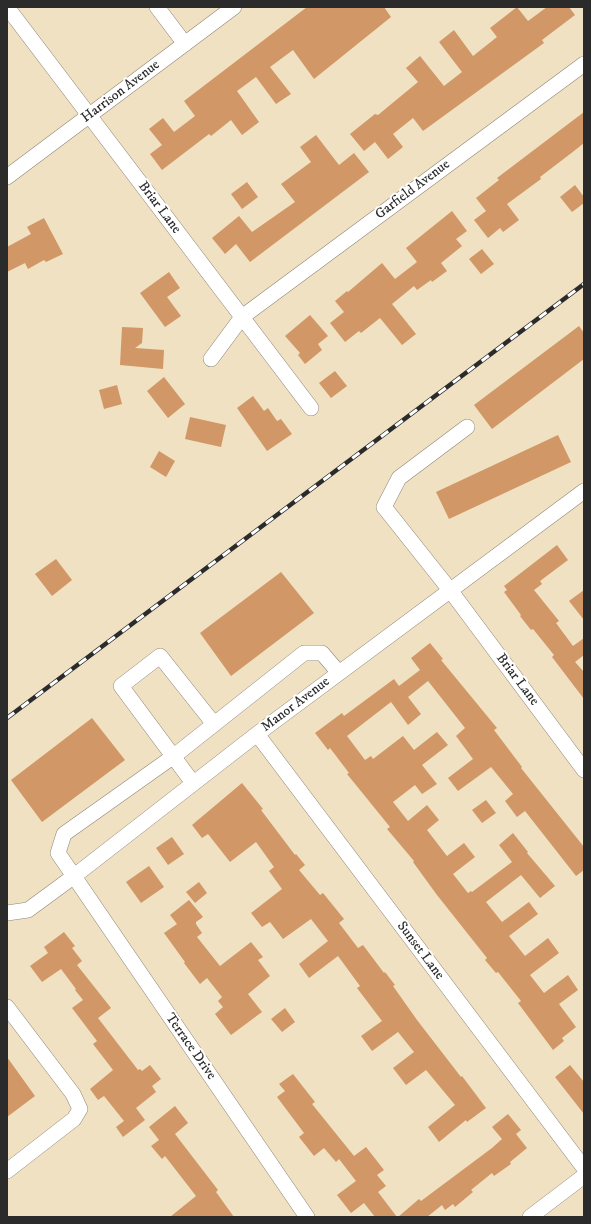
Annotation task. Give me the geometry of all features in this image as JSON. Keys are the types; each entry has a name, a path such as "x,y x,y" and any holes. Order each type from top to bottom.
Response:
{"street":[{"name":"Briar Lane","path":"7,7 311,408"},
{"path":"157,7 185,44"},
{"name":"Harrison Avenue","path":"7,177 234,7"},
{"name":"Garfield Avenue","path":"211,359 242,317 584,64"},
{"name":"Briar Lane","path":"467,427 399,478 384,507 450,590 584,770"},
{"name":"Manor Avenue","path":"7,913 28,910 73,877 257,734 584,491"},
{"name":"Terrace Drive","path":"307,1217 58,853 64,834 174,756 304,653 322,653 339,673"},
{"path":"193,783 121,686 160,656 214,724"},
{"name":"Sunset Lane","path":"257,734 584,1168"},
{"path":"7,1007 73,1094 80,1109 74,1119 7,1171"},
{"path":"530,1217 584,1176"}],"building":[{"path":"307,7 384,7 391,17 314,79 293,50 270,67 291,94 276,104 256,77 237,91 259,122 242,135 231,120 211,136 209,134 162,170 150,154 162,145 149,129 163,118 174,132 195,116 184,101"},
{"path":"517,7 528,21 547,7 569,7 575,15 542,40 544,43 423,131 413,118 393,134 403,147 388,159 375,142 364,151 350,134 375,114 378,115 418,82 406,68 420,56 444,86 462,72 439,42 454,30 473,56 497,37 490,28"},
{"path":"584,112 584,143 540,177 541,179 507,204 519,220 503,232 500,228 488,238 474,220 486,211 476,198 499,180 497,178"},
{"path":"316,135 339,165 354,153 369,172 250,262 236,244 225,254 212,238 239,216 252,232 295,202 281,184 311,162 300,147"},
{"path":"247,182 258,197 242,209 231,194"},
{"path":"575,185 584,197 584,203 572,212 560,197"},
{"path":"452,211 467,231 456,239 462,246 441,263 447,271 432,282 431,280 417,290 414,286 392,304 416,334 402,345 380,318 361,333 359,331 345,342 330,323 344,312 335,301 382,263 395,279 417,262 406,248"},
{"path":"44,218 63,254 46,262 44,260 28,269 25,263 7,272 7,247 31,234 27,227"},
{"path":"482,249 494,264 481,274 469,259"},
{"path":"169,272 180,288 167,297 181,316 165,327 140,293"},
{"path":"310,315 328,336 318,344 322,350 305,364 298,355 300,353 285,336"},
{"path":"579,326 584,333 584,359 492,429 474,405"},
{"path":"122,327 143,328 142,343 135,348 164,350 163,369 120,365"},
{"path":"335,371 347,386 331,398 319,383"},
{"path":"164,377 185,404 168,418 147,391"},
{"path":"117,385 122,404 104,409 99,390"},
{"path":"253,396 264,411 268,408 277,421 281,419 292,434 267,451 237,408"},
{"path":"190,417 226,425 221,447 185,439"},
{"path":"558,435 571,462 449,519 436,492"},
{"path":"159,451 175,461 166,477 150,467"},
{"path":"557,545 568,560 540,581 542,584 534,590 559,621 556,623 573,646 584,638 584,655 575,662 584,672 584,699 552,657 554,655 533,629 531,630 504,592 507,590 504,586"},
{"path":"56,559 72,580 52,596 35,574"},
{"path":"281,572 314,613 231,676 200,633"},
{"path":"584,590 584,620 569,601"},
{"path":"430,643 443,659 441,660 497,728 494,730 522,767 521,768 584,847 584,870 576,876 525,811 517,817 505,801 513,794 491,767 458,791 448,778 473,759 456,736 465,728 428,681 408,697 421,714 408,725 391,702 347,736 365,760 371,756 373,759 403,736 414,750 437,732 448,745 422,765 437,784 422,794 415,785 393,802 408,821 427,805 439,820 427,830 447,856 464,843 475,857 453,874 468,893 471,891 472,892 512,862 499,845 513,833 528,852 527,853 555,886 540,898 521,875 486,902 502,922 529,902 538,914 509,936 525,956 548,938 559,953 530,975 544,993 568,975 578,990 559,1004 576,1027 562,1038 564,1041 553,1050 518,1003 521,1001 498,972 496,973 485,960 487,958 437,895 413,862 414,861 387,829 390,827 347,774 349,773 330,748 328,750 315,733 342,713 344,716 394,679 399,686 420,670 411,658"},
{"path":"92,718 125,760 42,822 11,780"},
{"path":"242,783 263,809 261,810 295,855 296,854 305,865 299,870 320,895 323,893 344,919 339,923 358,948 363,945 384,973 385,972 417,1020 486,1108 467,1122 466,1120 439,1142 428,1127 455,1105 426,1070 406,1085 393,1068 414,1052 398,1032 372,1051 361,1036 382,1021 357,988 360,986 338,956 309,978 299,964 328,941 311,919 283,939 270,922 262,927 251,913 282,889 269,871 274,867 256,842 230,862 208,834 202,838 192,825"},
{"path":"486,800 496,813 482,823 472,810"},
{"path":"172,837 184,854 168,865 156,848"},
{"path":"149,866 164,887 141,903 126,882"},
{"path":"199,882 207,893 195,903 186,892"},
{"path":"189,900 203,917 196,922 202,933 197,937 220,966 251,942 263,957 258,960 270,976 248,994 262,1012 231,1035 215,1014 223,1007 218,1001 222,997 207,978 200,984 164,933 177,924 170,915"},
{"path":"64,932 75,946 72,948 82,961 77,965 111,1008 98,1018 138,1070 140,1069 142,1071 150,1065 161,1079 152,1086 156,1092 136,1108 145,1120 123,1137 116,1127 124,1121 104,1096 98,1100 90,1089 113,1070 93,1044 97,1041 72,1008 83,1000 61,969 42,982 30,966 48,953 44,947"},
{"path":"285,1008 295,1022 282,1032 271,1019"},
{"path":"7,1057 35,1096 7,1117"},
{"path":"570,1065 584,1082 584,1114 555,1077"},
{"path":"293,1074 315,1102 312,1104 354,1156 366,1147 384,1170 377,1175 386,1186 378,1192 397,1217 375,1217 364,1203 351,1213 337,1195 356,1181 339,1159 336,1162 324,1148 314,1156 299,1137 304,1133 277,1097 285,1091 279,1084"},
{"path":"175,1106 188,1123 175,1134 218,1190 216,1192 234,1217 170,1217 196,1196 165,1156 162,1159 151,1146 159,1140 149,1127"},
{"path":"508,1114 521,1130 516,1134 527,1148 510,1162 511,1164 494,1176 492,1173 471,1190 473,1192 455,1207 453,1204 445,1210 442,1205 427,1217 398,1217 419,1199 421,1201 502,1139 492,1127"}],"railway":[{"path":"7,718 584,284"}]}
